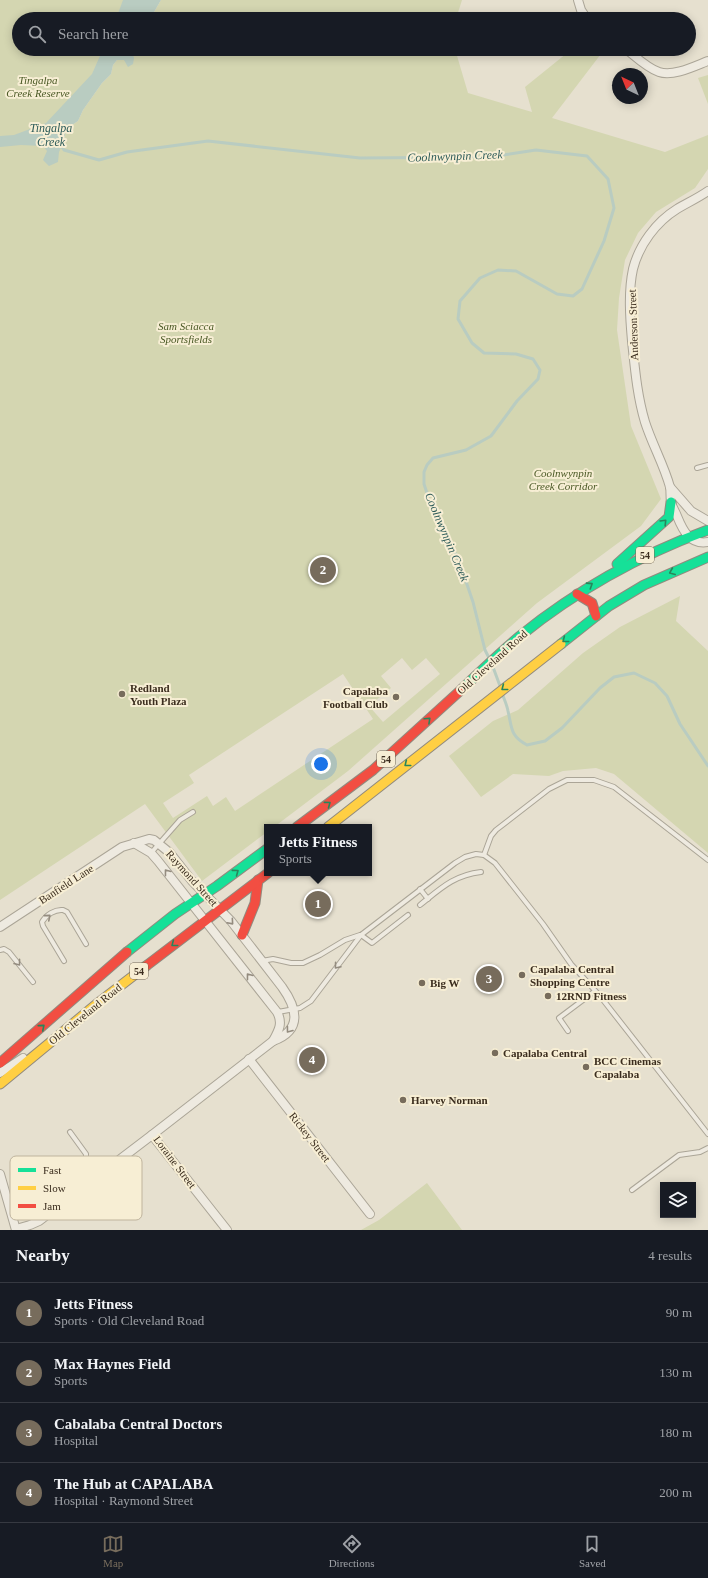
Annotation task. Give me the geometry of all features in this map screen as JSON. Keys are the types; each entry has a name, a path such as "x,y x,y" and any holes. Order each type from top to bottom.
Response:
{"main road":[{"path":"604,576 665,521 668,517 671,502"},
{"name":"Old Cleveland Road","path":"301,824 384,761 514,641 577,594 604,576 664,546 708,530"},
{"name":"54","path":"332,824 596,616 626,595 644,585 708,557"},
{"path":"577,594 592,603 596,616"},
{"name":"Old Cleveland Road","path":"0,1063 125,954 191,903 264,851"},
{"name":"Old Cleveland Road","path":"0,1084 74,1022 264,876"},
{"path":"242,935 255,903 258,880"}],"street":[{"path":"578,0 582,12"},
{"path":"635,56 648,66 661,73 678,72 708,61"},
{"name":"Anderson Street","path":"670,488 647,426 636,386 630,316 633,268 644,242 656,225 676,210 701,196 708,190"},
{"path":"670,488 671,502 681,527 688,537 699,542 708,542"},
{"path":"670,488 691,511 708,521"},
{"name":"Raymond Street","path":"134,843 149,839 154,840 160,843 170,853 192,881 220,909 242,935 290,997 295,1009"},
{"name":"Raymond Street","path":"134,843 151,853 277,1012"},
{"name":"Banfield Lane","path":"0,927 122,847 134,843"},
{"path":"249,1059 273,1041 282,1038 288,1033 294,1023 295,1009"},
{"path":"273,1041 280,1027 280,1017 277,1012"},
{"path":"0,1074 74,1022"},
{"path":"0,1051 12,1052"},
{"name":"Loraine Street","path":"227,1230 152,1135 249,1059"},
{"name":"Rickey Street","path":"249,1059 370,1214"},
{"path":"124,1156 152,1135"},
{"path":"0,1174 10,1209"},
{"path":"13,1220 16,1230 39,1220"}],"lane":[{"path":"697,468 708,465"},
{"path":"484,855 496,830 549,789 567,780 594,780 614,787 708,860"},
{"path":"151,853 180,820 192,812"},
{"path":"277,1012 295,1009 306,1005 311,1001 360,935 455,863 465,857 476,854 484,855 495,863 547,929 571,964 640,1046 708,1134"},
{"path":"420,905 453,879 469,873 481,872"},
{"path":"420,889 428,899"},
{"path":"64,961 43,926 42,922 45,918 56,910 63,910 67,912 86,944"},
{"path":"360,935 372,943 408,915"},
{"path":"261,961 273,959 291,963 303,963 345,940 360,935"},
{"path":"0,950 4,949 9,952 33,982"},
{"path":"568,1030 559,1018 595,991"},
{"path":"70,1132 86,1156"},
{"path":"632,1190 680,1155 700,1152 708,1148"}],"green space":[{"name":"Sam Sciacca Sportsfields","path":"0,0 139,0 135,12 12,12 12,56 111,56 52,126 61,146 66,129 78,121 83,110 102,83 111,74 113,65 117,60 124,60 128,56 457,56 468,93 532,112 525,87 563,56 599,56 552,118 665,152 708,135 708,169 695,188 656,212 638,233 625,260 619,298 617,330 631,426 661,499 641,526 537,603 348,771 278,824 264,824 264,834 202,881 145,804 0,900","holes":["402,658 412,670 426,658 440,674 383,722 369,706 391,688 381,676","343,674 373,719 235,811 226,797 213,806 207,796 173,818 163,803 194,783 189,775"]},
{"path":"161,0 462,0 458,12 154,12"},
{"path":"708,75 708,104 698,78"},
{"path":"680,596 676,621 708,651 708,853 614,774 596,768 563,771 549,776 513,774 481,797 449,756 493,721 518,710 583,653 620,627"},
{"path":"427,1183 462,1230 361,1230 379,1220"}],"water":[{"path":"123,0 161,0 154,12 119,12"},
{"name":"Tingalpa Creek","path":"100,56 133,56 133,64 128,67 124,60 117,60 113,65 111,74 102,83 83,110 78,121 66,129 64,141 59,152 58,162 49,166 43,160 47,151 43,146 21,145 0,147 0,136 14,135 46,123 92,74"}],"waterway":[{"name":"Coolnwynpin Creek","path":"60,144 64,150 99,160 127,152 208,141 360,158 490,157 536,150 587,156 608,179 614,208 604,241 582,289 573,296 557,294 516,271 498,270 480,278 460,301 458,319 472,343 484,353 516,354 533,359 540,370 538,379 517,401 491,436 466,450 433,458 427,465 424,472 424,484 431,505 459,561 473,602 485,650 490,660"},
{"name":"Coolnwynpin Creek","path":"493,667 500,686"},
{"name":"Coolnwynpin Creek","path":"502,693 507,706 511,727 517,738 527,745 545,741 562,728 600,688 614,677 634,673 655,683 667,696 680,724 708,766"}],"traffic: fast":[{"path":"617,564 669,517 671,502"},
{"path":"462,689 520,636 542,619 587,589 634,562 708,530"},
{"path":"561,644 609,606 644,585 708,557"},
{"path":"127,952 175,914 217,886 264,851"}],"traffic: slow":[{"path":"332,824 561,644"},
{"path":"0,1084 98,1003 146,966"}],"traffic: jam":[{"path":"577,594 592,603 596,616"},
{"path":"301,824 373,770 462,689"},
{"path":"146,966 264,876"},
{"path":"242,935 255,903 258,880"},
{"path":"0,1063 127,952"}],"place":[{"name":"Max Haynes Field","path":"323,570"},
{"name":"Redland Youth Plaza","path":"122,694"},
{"name":"Capalaba Football Club","path":"396,697"},
{"name":"Jetts Fitness","path":"318,904"},
{"name":"Capalaba Central Shopping Centre","path":"522,975"},
{"name":"Cabalaba Central Doctors","path":"489,979"},
{"name":"Big W","path":"422,983"},
{"name":"12RND Fitness","path":"548,996"},
{"name":"Capalaba Central","path":"495,1053"},
{"name":"The Hub at CAPALABA","path":"312,1060"},
{"name":"BCC Cinemas Capalaba","path":"586,1067"},
{"name":"Harvey Norman","path":"403,1100"}],"park label":[{"name":"Tingalpa Creek Reserve","path":"38,86"},
{"name":"Coolnwynpin Creek Corridor","path":"563,479"}]}
